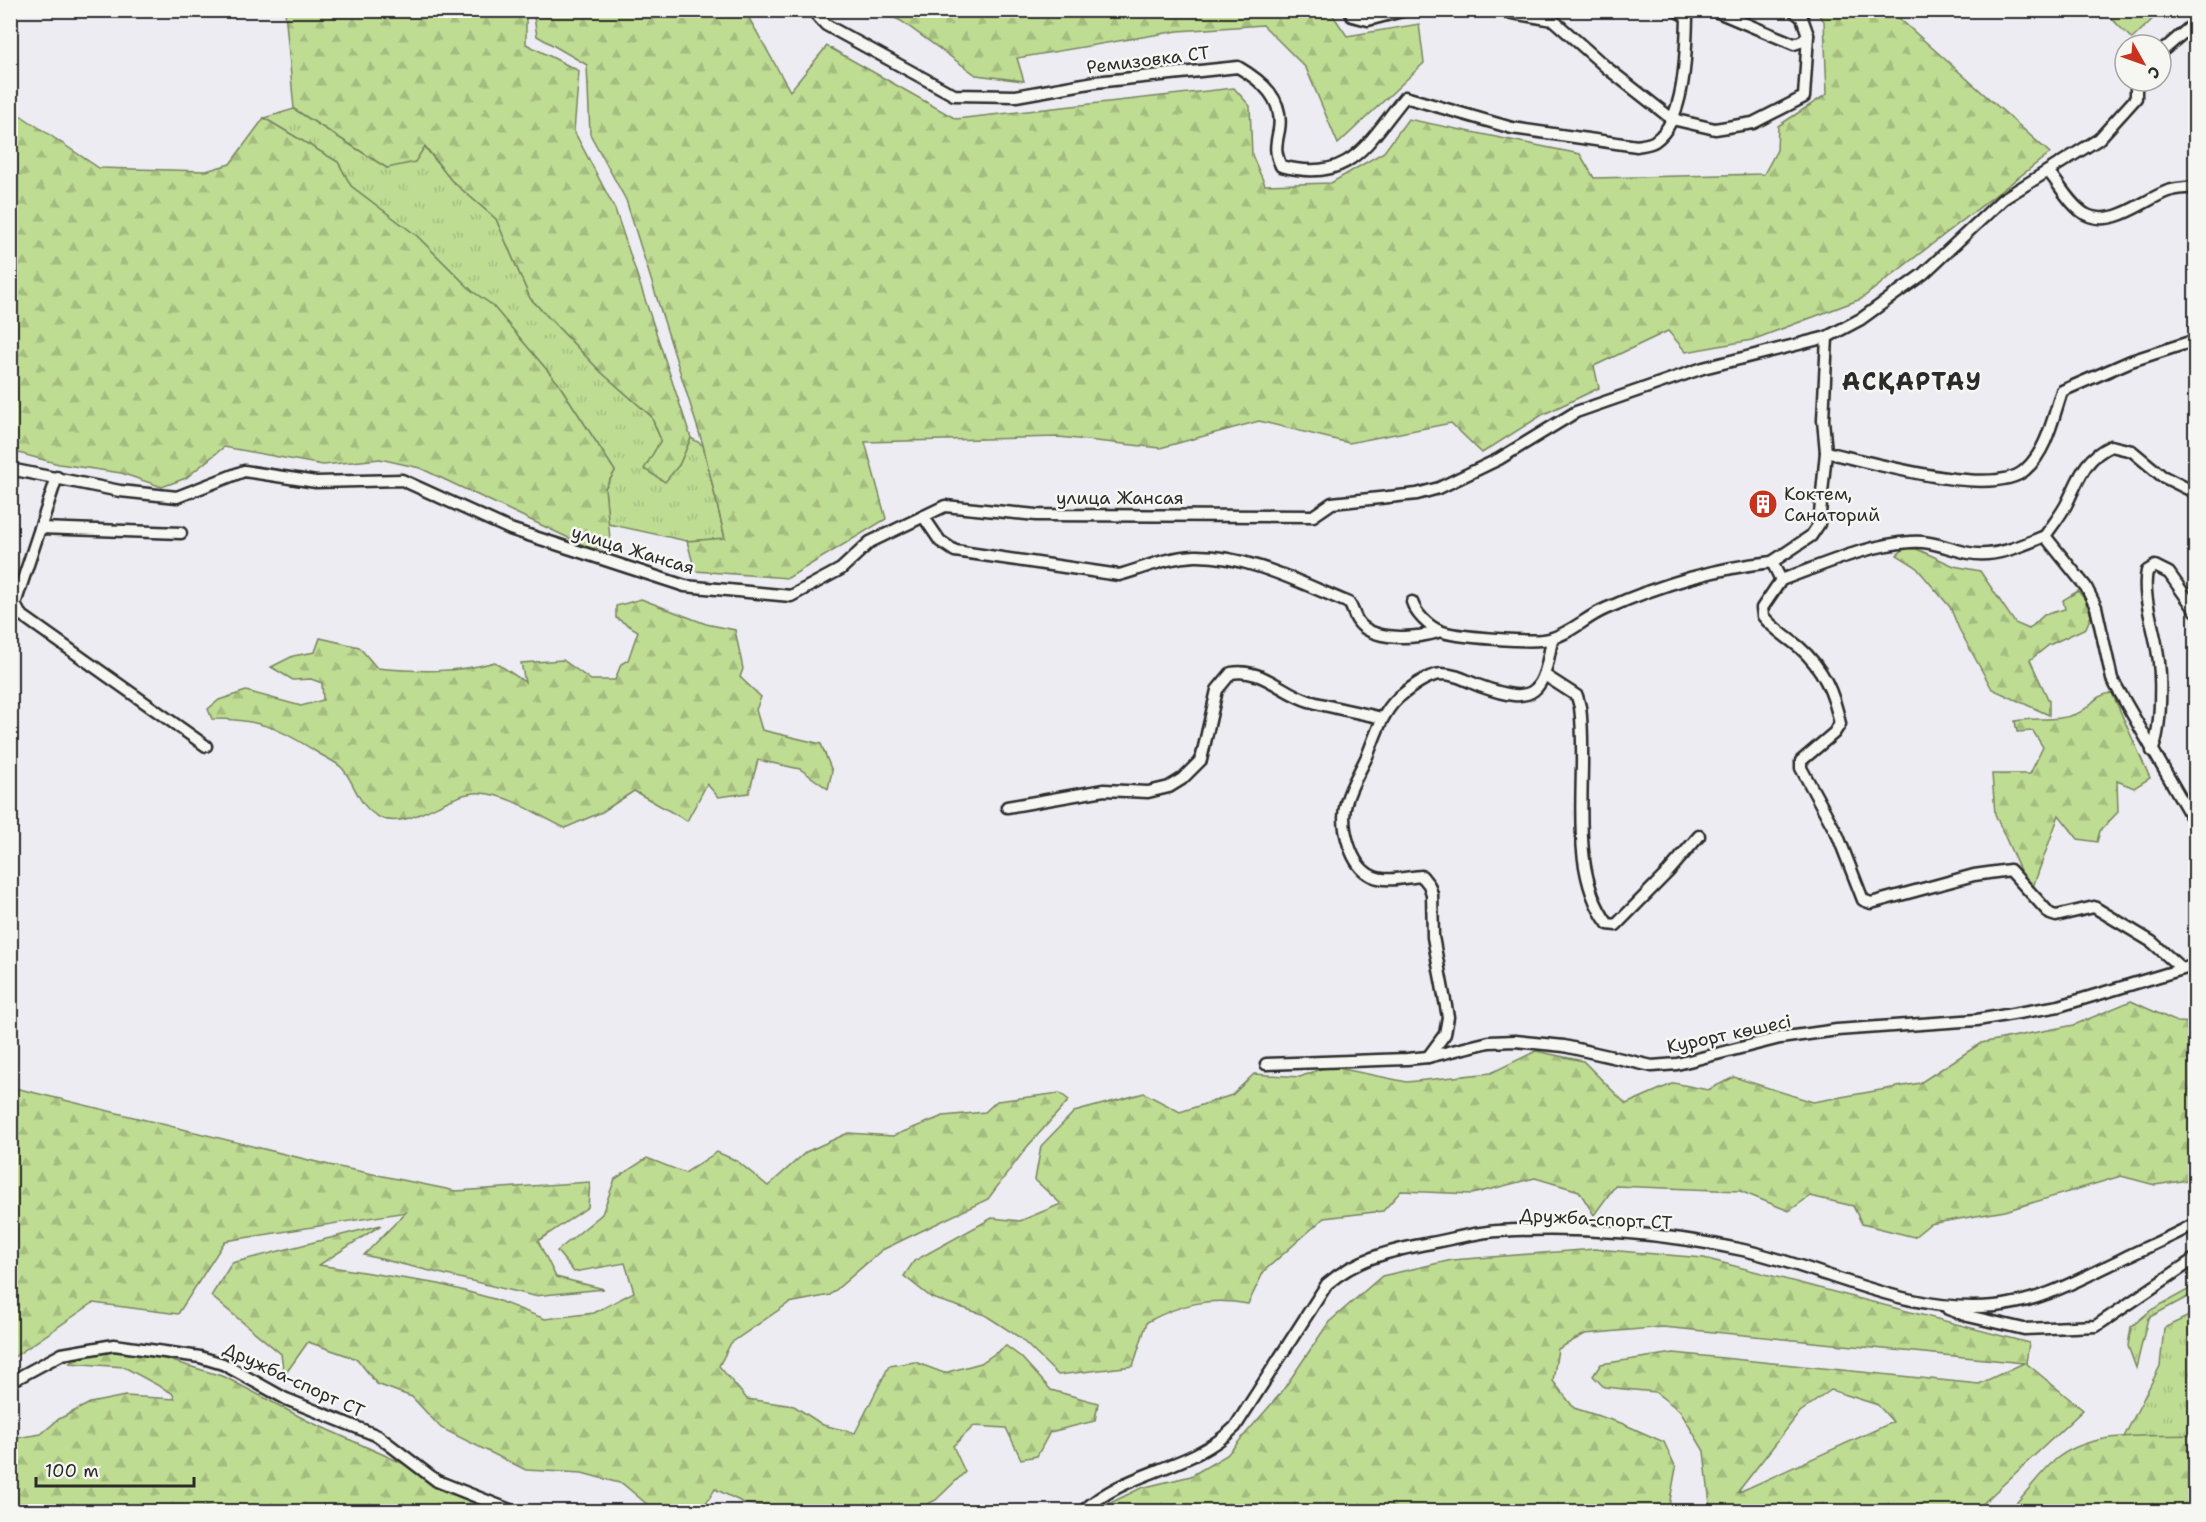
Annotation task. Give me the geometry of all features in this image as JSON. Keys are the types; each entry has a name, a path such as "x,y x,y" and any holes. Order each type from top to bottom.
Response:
{"street":[{"name":"Ремизовка СТ","path":"812,10 826,26 954,95 1016,96 1095,82 1238,67 1257,78 1270,90 1275,101 1279,112 1279,129 1275,144 1281,166 1304,172 1322,171 1354,158 1370,144 1405,97 1512,128 1637,146 1656,141 1672,119"},
{"path":"1350,10 1353,16 1368,21 1406,10"},
{"path":"1495,10 1553,20 1607,68 1672,119 1715,129 1754,123 1804,97 1808,35 1802,18 1793,10"},
{"path":"1672,119 1685,78 1687,17 1675,10"},
{"path":"1713,10 1786,42 1803,41 1808,35"},
{"path":"2173,42 2196,22"},
{"path":"923,516 940,541 956,551 1119,574 1135,571 1152,562 1195,556 1233,561 1265,569 1349,603 1357,620 1365,627 1386,635 1412,638 1440,631 1532,642 1552,639 1602,610 1669,583 1746,565 1773,562 1811,536 1819,524 1826,452 1823,420 1827,337 1861,319 1923,274 2003,199 2099,139 2136,98 2136,93"},
{"path":"2048,171 2078,209 2086,215 2114,216 2169,191 2196,187"},
{"name":"улица Жансая","path":"10,469 120,490 177,497 244,471 316,482 402,480 510,529 685,585 791,596 841,569 870,542 945,506 1036,515 1312,515 1332,503 1417,494 1439,488 1499,459 1576,412 1703,368 1827,337"},
{"path":"1826,452 1949,479 1976,481 2020,474 2026,470 2046,440 2062,391 2131,361 2196,340"},
{"path":"2182,969 2152,942 2094,908 2056,916 2050,914 2010,870 1974,875 1871,903 1863,900 1838,836 1801,768 1801,761 1834,733 1840,724 1834,696 1820,669 1798,646 1778,632 1763,616 1762,608 1781,580 1858,552 1888,545 1931,541 1970,554 2001,553 2045,536 2065,506 2079,474 2090,459 2110,446 2132,451 2162,476 2196,493"},
{"path":"57,477 15,604 20,614 206,746"},
{"path":"40,528 181,533"},
{"path":"2045,536 2086,587 2096,607 2112,679 2196,825"},
{"path":"1773,562 1781,580"},
{"path":"2152,751 2158,737 2159,721 2158,652 2144,585 2147,571 2156,566 2169,573 2196,611"},
{"path":"1412,602 1416,613 1440,631"},
{"path":"1428,1057 1445,1034 1448,1017 1433,937 1430,885 1422,876 1384,879 1371,876 1352,853 1346,834 1345,806 1348,795 1382,718 1410,689 1439,674 1459,676 1480,686 1519,696 1529,694 1546,676 1552,639"},
{"path":"1007,807 1104,790 1148,792 1169,787 1192,771 1204,756 1217,690 1231,673 1248,672 1267,679 1307,700 1382,718"},
{"path":"1546,676 1577,696 1580,707 1581,820 1585,860 1593,893 1608,924 1616,925 1635,907 1699,836"},
{"name":"Курорт көшесі","path":"1266,1064 1428,1057 1489,1042 1515,1041 1564,1046 1652,1066 1677,1064 1792,1036 1837,1030 1977,1020 2059,1005 2196,965"},
{"name":"Дружба-спорт СТ","path":"1082,1512 1100,1495 1128,1481 1201,1455 1219,1443 1235,1428 1327,1284 1341,1272 1365,1259 1404,1248 1496,1231 1563,1230 1683,1240 1743,1250 1834,1278 1940,1305 1994,1306 2042,1297 2196,1223"},
{"path":"1940,1305 1968,1316 2024,1329 2096,1326 2196,1258"},
{"name":"Дружба-спорт СТ","path":"10,1382 62,1354 95,1347 114,1345 140,1347 200,1357 223,1364 286,1399 378,1436 437,1481 515,1512"}],"green space":[{"path":"285,11 526,11 526,44 579,71 574,131 615,209 691,438 679,465 665,482 644,469 661,440 651,416 601,372 530,298 496,219 451,180 425,146 415,162 387,168 294,109"},
{"path":"533,11 745,11 790,91 827,46 956,119 1234,88 1250,106 1252,155 1265,185 1331,183 1384,152 1408,119 1580,154 1594,178 1764,174 1777,150 1778,126 1827,94 1824,21 1815,11 1891,11 2050,153 1861,299 1752,340 1686,352 1668,331 1594,366 1599,388 1542,415 1482,453 1451,423 1349,443 1259,421 1160,448 1059,437 865,442 886,519 788,578 695,571 687,541 725,538 703,445 626,200 590,134 587,65 537,36"},
{"path":"880,11 1330,11 1347,36 1419,24 1424,63 1338,144 1306,68 1263,25 1178,31 1017,58 1024,81 976,75 901,21"},
{"path":"2104,11 2161,11 2138,33 2126,33"},
{"path":"11,109 99,168 206,171 230,164 264,118 338,162 351,186 417,236 472,291 492,305 558,383 615,471 605,488 611,549 590,548 420,468 380,459 323,465 224,447 186,478 162,487 121,473 59,464 11,451"},
{"path":"294,109 387,168 424,146 451,180 496,219 530,298 601,372 651,416 661,440 645,470 679,465 691,438 703,445 725,539 687,541 608,524 605,488 615,471 558,383 492,305 472,291 417,236 351,186 338,162 264,118"},
{"path":"1905,548 1917,549 1954,566 1980,571 2015,623 2029,629 2044,615 2065,609 2063,600 2078,591 2087,602 2091,616 2086,628 2049,645 2030,660 2049,701 2049,715 1992,689 1959,629 1950,607 1915,566 1897,555"},
{"path":"641,599 706,624 735,630 743,669 740,677 761,697 756,710 762,730 821,744 832,771 828,789 800,769 758,760 749,793 718,797 707,784 687,821 634,791 602,812 565,828 514,802 481,793 457,797 418,815 393,821 373,814 367,808 347,774 334,762 280,731 256,723 212,719 208,709 219,700 246,691 301,706 323,700 322,683 311,679 293,680 271,667 293,656 315,652 320,638 359,647 377,668 437,671 495,662 525,682 521,663 563,660 591,680 615,680 621,664 628,660 638,631 616,618 616,606"},
{"path":"2112,693 2150,778 2134,788 2117,781 2118,812 2100,831 2097,842 2078,839 2059,815 2033,887 2026,884 1995,814 1992,774 2030,774 2043,747 2033,731 2017,732 2015,721 2069,716 2086,708 2100,696"},
{"path":"2131,1001 2177,1022 2195,1023 2196,1167 2188,1180 2155,1185 2121,1176 2005,1211 1930,1224 1914,1237 1862,1224 1853,1206 1810,1196 1789,1211 1740,1191 1615,1186 1594,1215 1579,1191 1535,1178 1472,1194 1401,1191 1383,1211 1324,1218 1264,1271 1248,1304 1221,1301 1196,1304 1171,1311 1147,1322 1133,1366 1058,1375 1019,1337 985,1315 932,1298 904,1276 914,1261 992,1218 1020,1221 1061,1204 1035,1180 1041,1146 1074,1112 1144,1093 1180,1112 1232,1095 1254,1074 1300,1077 1328,1066 1407,1082 1491,1073 1536,1051 1583,1061 1626,1104 1674,1083 1708,1090 1734,1077 1813,1102 1920,1083 1981,1043 2074,1025"},
{"path":"11,1087 329,1165 456,1191 590,1182 588,1207 538,1241 556,1277 604,1289 534,1296 364,1255 406,1212 225,1241 178,1314 93,1303 11,1359"},
{"path":"1060,1093 1069,1100 1027,1147 988,1199 882,1250 830,1295 789,1303 731,1343 719,1366 747,1399 794,1406 823,1425 855,1433 889,1366 915,1362 944,1373 981,1363 1006,1346 1021,1357 1051,1390 1098,1403 1095,1421 1050,1432 1037,1456 1021,1459 1006,1428 974,1426 953,1446 965,1472 936,1500 913,1511 817,1512 746,1504 715,1489 701,1511 655,1511 623,1484 582,1473 526,1470 441,1428 412,1397 377,1384 357,1359 308,1342 284,1376 281,1354 211,1296 232,1263 381,1225 319,1265 439,1284 494,1299 545,1319 594,1313 634,1292 625,1263 574,1272 557,1251 602,1214 615,1179 647,1158 685,1173 717,1152 737,1161 768,1186 806,1152 848,1133 893,1136 943,1116 985,1112 997,1101"},
{"path":"1595,1249 1704,1258 2029,1343 2026,1363 2083,1410 1975,1511 1697,1511 1710,1505 1704,1451 1680,1411 1655,1392 1604,1387 1593,1376 1601,1364 1674,1353 1979,1384 2024,1363 1663,1327 1585,1334 1558,1349 1553,1381 1574,1408 1621,1423 1664,1442 1676,1468 1669,1506 1647,1512 1094,1511 1141,1488 1191,1476 1227,1455 1281,1393 1329,1322 1382,1276 1452,1260","holes":["1831,1390 1878,1405 1893,1422 1737,1493 1800,1412"]},
{"path":"2195,1286 2195,1293 2148,1318 2136,1368 2128,1346 2131,1327 2151,1310"},
{"path":"2195,1313 2195,1437 2124,1437 2160,1366 2164,1328"},
{"path":"139,1351 225,1377 308,1421 411,1467 438,1488 494,1511 11,1512 11,1439 41,1434 59,1419 90,1403 125,1396 175,1399 172,1393 124,1367 69,1363 98,1352"},
{"path":"2195,1435 2195,1511 2008,1511 2055,1460 2086,1443 2122,1437"}],"place":[{"name":"Коктем, Санаторий","path":"1763,504"}],"district":[{"name":"АСҚАРТАУ","path":"1912,382"}]}
